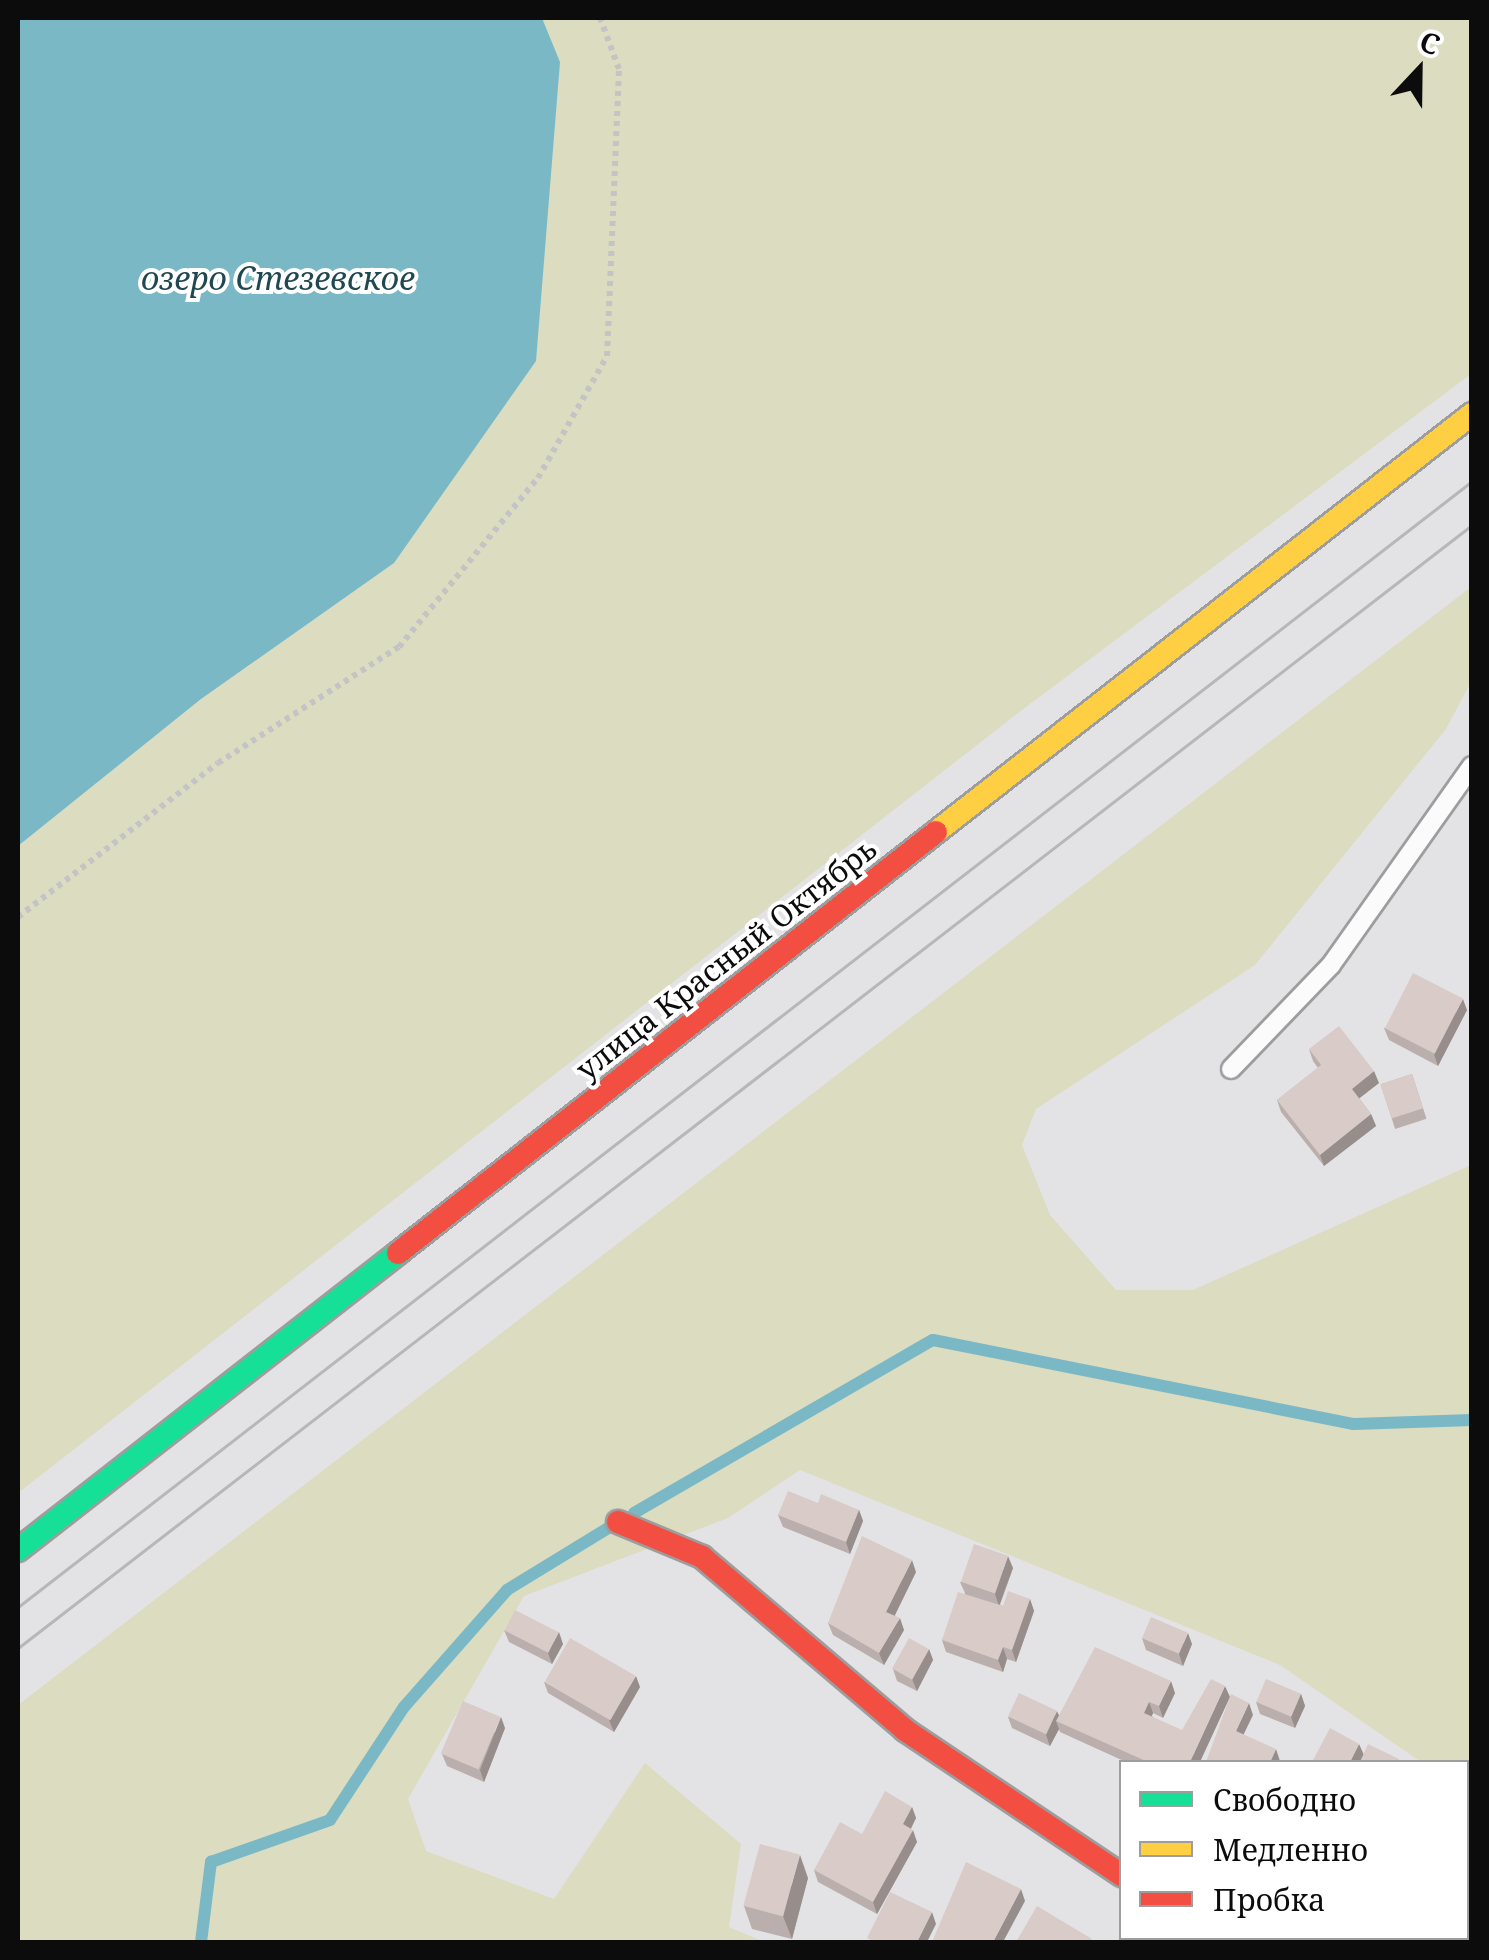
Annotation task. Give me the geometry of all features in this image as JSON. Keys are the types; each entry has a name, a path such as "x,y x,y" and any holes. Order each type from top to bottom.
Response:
{"main road":[{"name":"улица Красный Октябрь","path":"18,1550 1472,414"},
{"path":"618,1522 702,1556 905,1730 1119,1873"}],"lane":[{"path":"1231,1070 1331,965 1472,766"}],"path":[{"path":"18,917 218,764 399,646 538,478 606,356 619,68 600,18"}],"green space":[{"path":"542,18 1471,18 1471,374 1022,710 18,1493 18,846 201,699 394,563 560,62"},
{"path":"1471,587 1471,682 1446,729 1255,965 1036,1109 1022,1145 1050,1215 1116,1290 1193,1290 1471,1165 1471,1796 1469,1760 1418,1760 1280,1665 800,1470 728,1518 524,1596 408,1799 426,1851 554,1899 645,1763 741,1844 729,1927 764,1942 18,1942 18,1705"}],"water":[{"name":"озеро Стезевское","path":"18,18 542,18 560,62 536,361 394,563 201,699 18,846"}],"building":[{"path":"1413,973 1463,998 1435,1054 1385,1028"},
{"path":"1339,1026 1374,1071 1352,1089 1371,1114 1320,1155 1277,1100 1321,1065 1309,1049"},
{"path":"1412,1074 1423,1108 1392,1118 1381,1084"},
{"path":"788,1491 818,1503 821,1494 859,1510 846,1542 778,1515"},
{"path":"862,1536 912,1560 886,1612 900,1618 879,1653 828,1623"},
{"path":"974,1544 1008,1556 995,1594 961,1582"},
{"path":"1008,1591 1030,1599 1012,1650 1003,1647 998,1660 942,1640 958,1592 1003,1606"},
{"path":"515,1610 559,1632 548,1653 505,1630"},
{"path":"1151,1617 1188,1633 1179,1654 1142,1638"},
{"path":"570,1638 636,1676 610,1720 544,1682"},
{"path":"909,1638 929,1649 912,1680 892,1669"},
{"path":"1095,1647 1171,1681 1159,1706 1149,1702 1144,1713 1182,1730 1211,1679 1225,1686 1191,1760 1144,1760 1056,1721"},
{"path":"1266,1679 1301,1694 1291,1717 1256,1702"},
{"path":"1019,1693 1057,1711 1046,1734 1008,1717"},
{"path":"1231,1694 1249,1703 1236,1731 1276,1749 1271,1760 1207,1760"},
{"path":"463,1701 501,1717 478,1769 441,1753"},
{"path":"1330,1728 1359,1744 1351,1760 1313,1760"},
{"path":"1368,1744 1399,1759 1398,1760 1361,1760"},
{"path":"885,1791 912,1807 903,1824 913,1830 873,1902 814,1870 840,1822 862,1834"},
{"path":"760,1844 800,1855 783,1916 743,1906"},
{"path":"966,1862 1021,1889 993,1942 932,1942"},
{"path":"890,1892 932,1912 917,1942 875,1942 867,1938"},
{"path":"1037,1906 1092,1939 1016,1942"}],"waterway":[{"path":"634,1513 933,1340 1354,1424 1472,1420"},
{"path":"201,1942 211,1862 330,1820 404,1707 507,1590 608,1528"}],"tram line":[{"path":"18,1607 1472,481"},
{"path":"18,1648 1472,525"}],"traffic: fast":[{"path":"18,1550 398,1253"}],"traffic: slow":[{"path":"936,832 1472,414"}],"traffic: jam":[{"path":"398,1253 936,832"},
{"path":"618,1522 702,1557 905,1730 1119,1873"}]}
